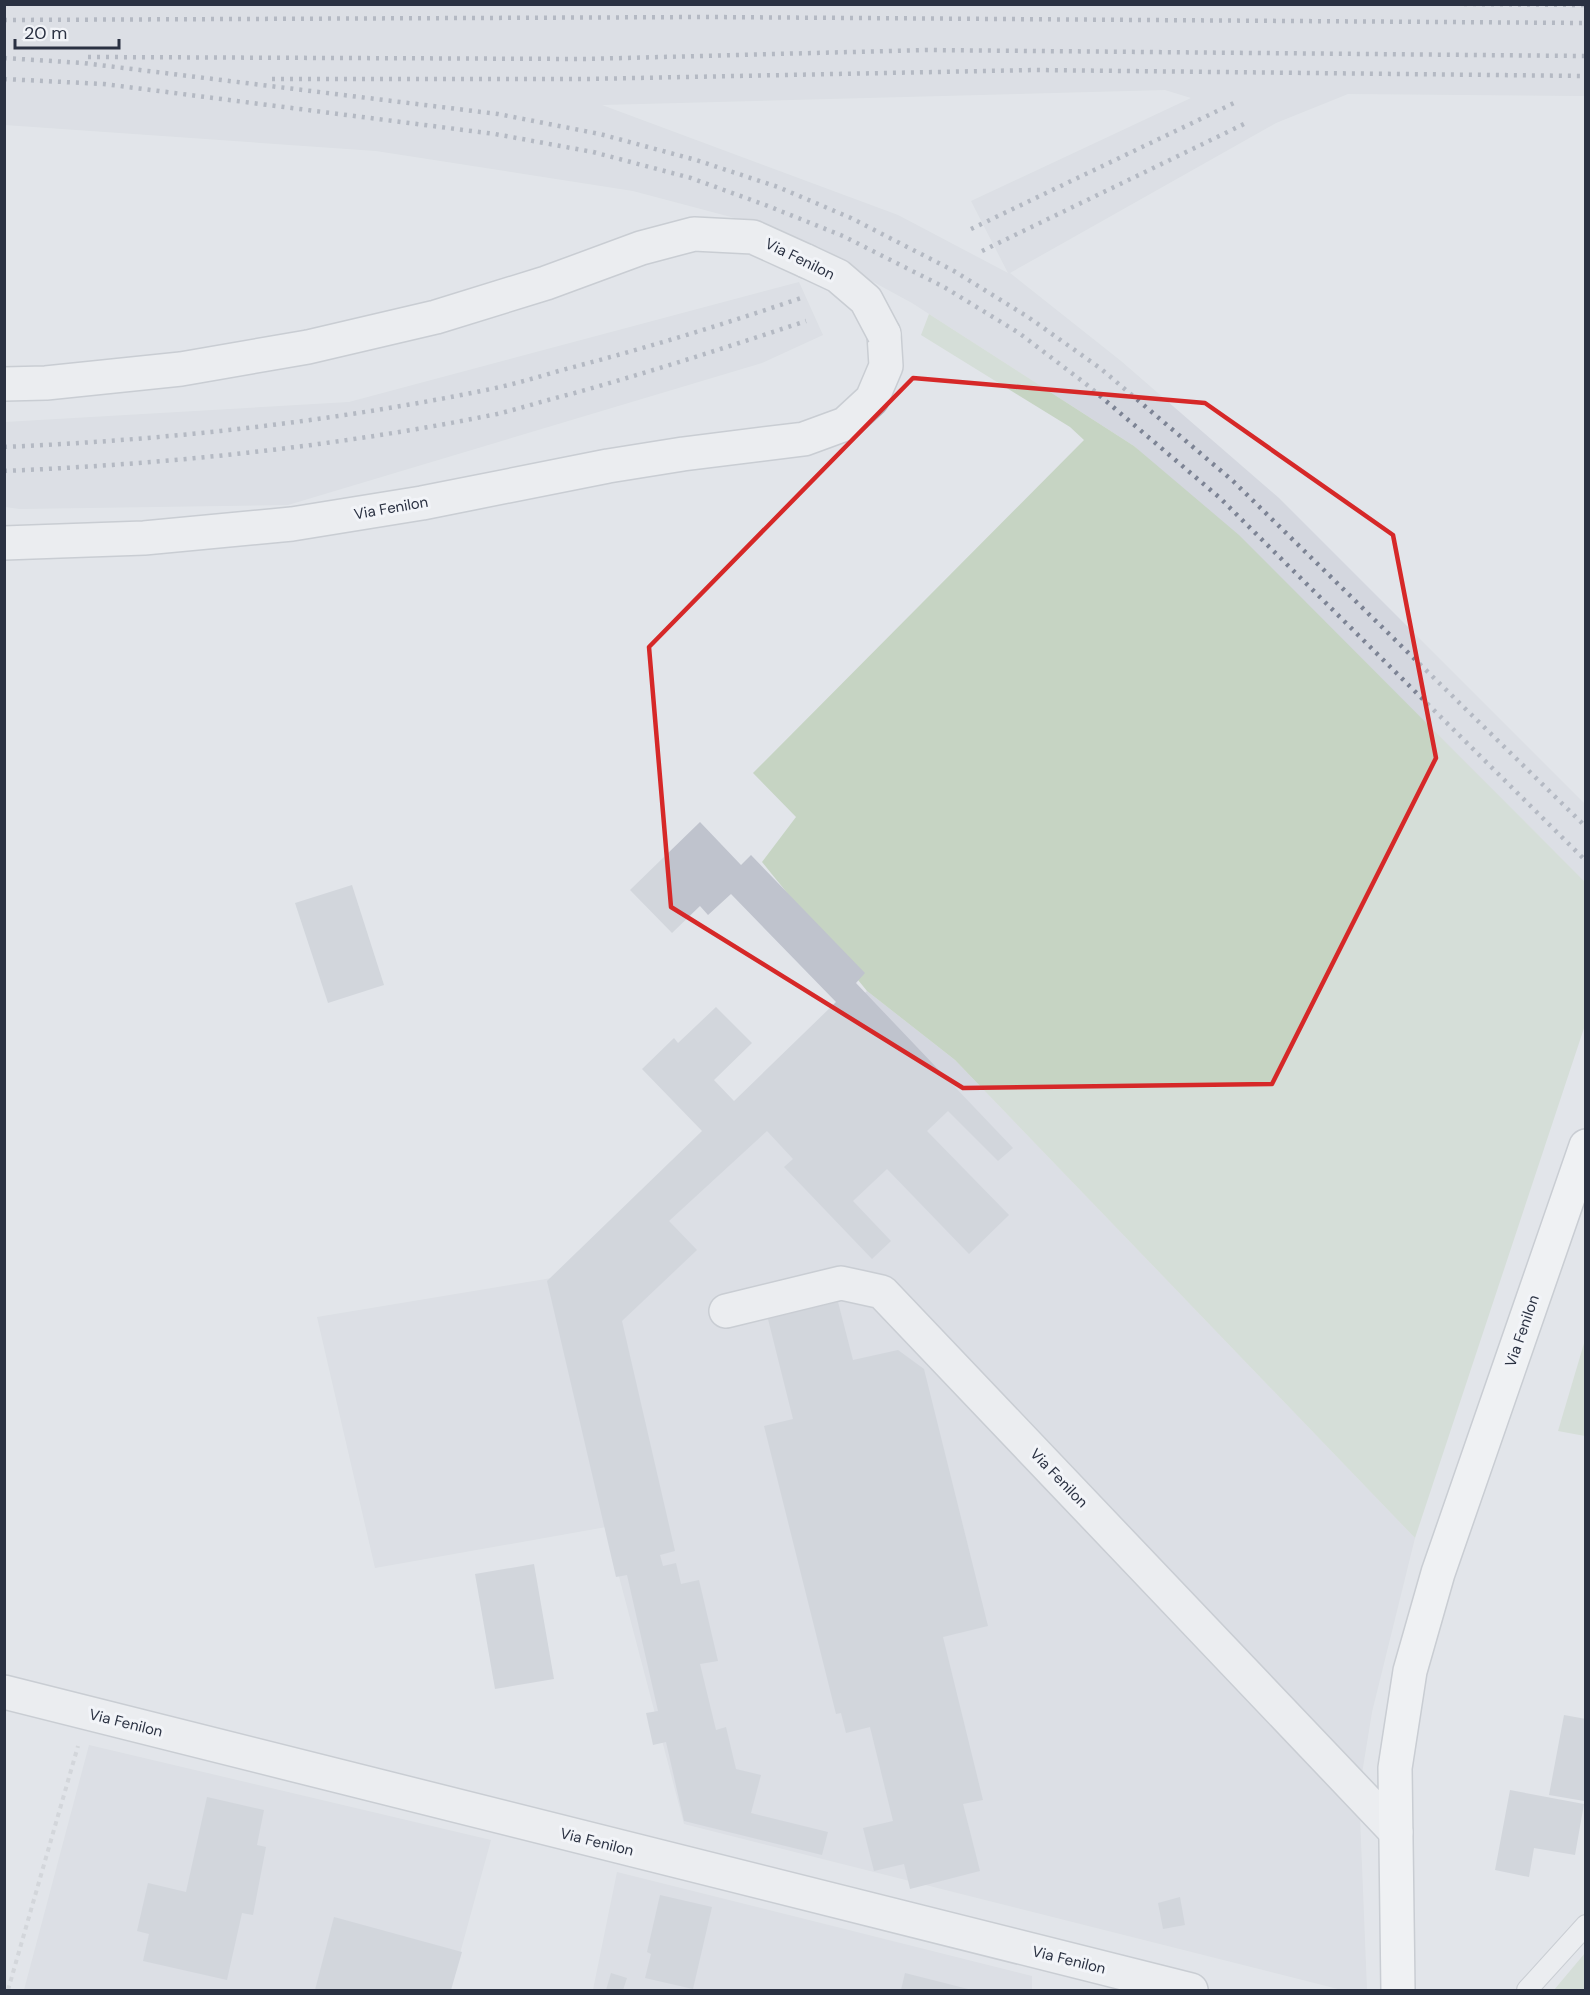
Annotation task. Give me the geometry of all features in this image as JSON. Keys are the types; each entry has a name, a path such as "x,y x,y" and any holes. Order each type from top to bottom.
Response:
{"street":[{"name":"Via Fenilon","path":"4,384 46,383 181,369 308,347 436,317 546,282 641,248 694,234 753,237 838,276 866,300 884,334 886,366 872,399 845,424 804,439 608,466 422,503 292,524 144,538 4,543"},
{"name":"Via Fenilon","path":"1398,1990 1395,1768 1410,1671 1438,1574 1586,1146"},
{"name":"Via Fenilon","path":"726,1311 841,1283 882,1292 1396,1832"},
{"name":"Via Fenilon","path":"4,1692 1191,1990"}],"lane":[{"path":"1527,1990 1586,1924"}],"path":[{"path":"8,1990 88,1713"}],"highlighted area":[{"path":"913,378 1205,403 1393,535 1436,758 1272,1084 963,1088 671,907 649,647"}],"shaded area":[{"path":"4,5 1585,5 1585,96 1348,94 1276,123 1010,273 1121,361 1279,498 1585,804 1585,882 1324,621 1134,446 912,303 776,229 633,191 376,151 5,125","holes":["1165,90 1191,98 971,201 1008,273 898,215 602,105"]},
{"path":"799,282 823,335 762,363 288,505 20,509 5,507 5,422 349,402"},
{"path":"867,991 955,1060 1415,1538 1372,1712 1359,1792 1367,1990 1342,1990 684,1824 606,1527 375,1568 317,1317 552,1278"},
{"path":"89,1745 491,1840 450,1990 24,1990"},
{"path":"617,1872 1032,1976 1032,1990 593,1990"}],"green space":[{"path":"929,314 1134,446 1239,535 1585,882 1585,1025 1415,1538 955,1060 867,991 762,862 796,817 753,773 1084,440 1070,427 921,335"},
{"path":"1585,1340 1585,1436 1558,1431"},
{"path":"1585,1953 1585,1990 1554,1990"}],"building":[{"path":"700,822 741,865 751,855 865,973 856,983 1013,1148 998,1161 948,1111 927,1131 1009,1215 969,1254 887,1169 853,1201 891,1241 872,1259 784,1167 793,1159 767,1131 669,1221 697,1250 622,1321 675,1551 660,1555 663,1566 676,1563 681,1584 699,1580 718,1661 700,1664 716,1730 726,1727 736,1769 761,1775 751,1813 828,1832 822,1855 684,1821 666,1742 653,1745 646,1713 658,1711 627,1575 616,1577 547,1281 702,1131 642,1069 674,1038 678,1043 716,1007 752,1043 714,1080 734,1101 836,1002 731,894 708,915 700,906 672,933 630,890"},
{"path":"352,885 384,985 328,1003 295,903"},
{"path":"838,1302 853,1360 898,1350 924,1369 988,1626 943,1637 983,1800 963,1804 980,1871 910,1889 904,1864 874,1871 863,1828 893,1821 870,1727 846,1733 841,1713 836,1714 764,1426 793,1419 768,1319"},
{"path":"534,1564 554,1679 495,1689 475,1574"},
{"path":"1564,1715 1586,1719 1584,1801 1549,1795"},
{"path":"1510,1790 1584,1804 1575,1855 1534,1848 1529,1877 1495,1870"},
{"path":"207,1797 264,1810 257,1845 266,1847 253,1915 242,1913 227,1980 143,1961 149,1934 137,1931 148,1883 186,1892"},
{"path":"660,1895 712,1907 693,1989 645,1978 651,1954 647,1952"},
{"path":"1180,1897 1185,1925 1163,1929 1158,1903"},
{"path":"334,1917 462,1952 451,1990 315,1990"},
{"path":"611,1973 627,1978 623,1990 606,1990"},
{"path":"905,1973 972,1990 901,1990"}],"railway":[{"path":"1464,4 1586,5"},
{"path":"4,20 707,17 1586,23"},
{"path":"88,57 586,59 927,50 1586,56"},
{"path":"4,58 83,63 498,114 600,134 696,160 778,187 851,218 954,271 1028,317 1100,368 1233,481 1586,827"},
{"path":"272,79 586,79 1035,70 1586,76"},
{"path":"4,79 104,84 495,134 593,152 691,178 843,236 944,287 1019,333 1086,384 1220,498 1586,861"},
{"path":"971,229 1234,103"},
{"path":"982,251 1244,124"},
{"path":"4,447 126,440 249,428 431,401 509,385 622,354 801,298"},
{"path":"4,471 190,459 313,445 436,426 497,414 571,394 806,321"}]}
